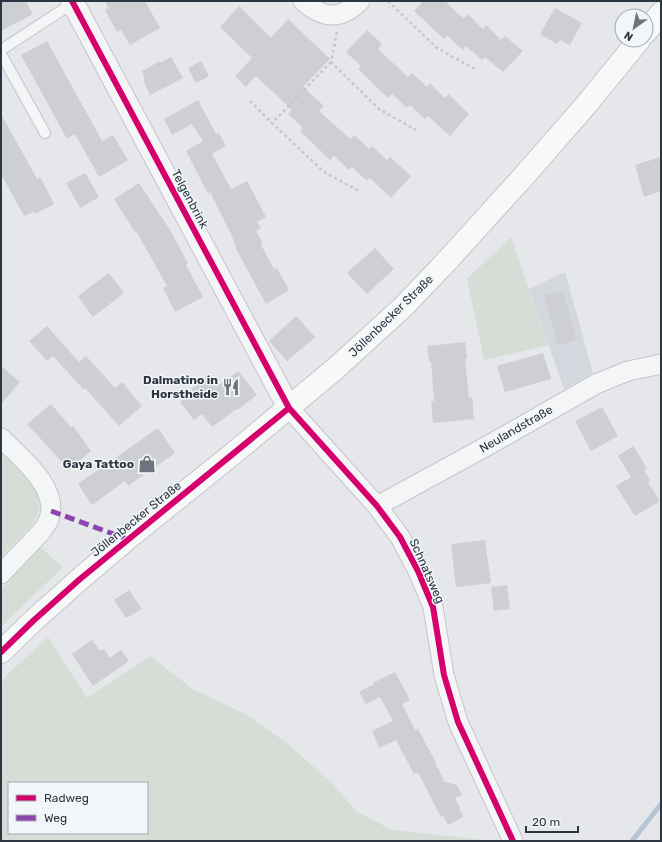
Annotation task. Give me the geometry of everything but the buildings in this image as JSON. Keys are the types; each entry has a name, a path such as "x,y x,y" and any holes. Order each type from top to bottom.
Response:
{"main road":[{"path":"654,22 661,13"},
{"name":"Jöllenbecker Straße","path":"1,652 80,579 289,408 335,369 404,306 523,177 586,105 632,48"}],"street":[{"path":"304,1 312,9 327,15 340,14 349,10 360,1"},
{"name":"Telgenbrink","path":"72,2 289,408"},
{"name":"Neulandstraße","path":"376,506 487,446 596,384 628,371 661,364"},
{"name":"Schnatsweg","path":"289,408 376,506 400,537 418,571 433,608 444,675 458,722 513,841"},
{"path":"1,438 29,466 44,485 48,495 51,511 47,524 41,532 1,574"}],"lane":[{"path":"1,50 72,2"},
{"path":"1,54 45,133"}],"path":[{"path":"388,1 437,48 475,69"},
{"path":"272,123 331,62 340,14"},
{"path":"331,62 379,109 416,130"},
{"path":"250,101 324,172 359,191"}],"shaded area":[{"path":"511,237 548,345 484,360 467,279"},
{"path":"565,272 593,373 564,389 529,289"},
{"path":"1,450 32,481 39,496 40,509 33,523 1,557"},
{"path":"41,548 63,567 1,627 1,589"},
{"path":"48,637 87,698 150,656 194,690 244,713 287,743 332,783 356,811 392,830 493,841 1,841 1,682"}],"waterway":[{"path":"632,841 661,804"}],"marked path":[{"path":"51,511 127,539"}],"cycle path":[{"path":"72,1 289,408 377,506 400,537 418,571 433,607 444,675 458,722 513,841"},
{"path":"1,652 80,579 289,408"}],"place":[{"name":"Dalmatino in Horstheide","path":"231,387"},
{"name":"Gaya Tattoo","path":"147,464"}]}
